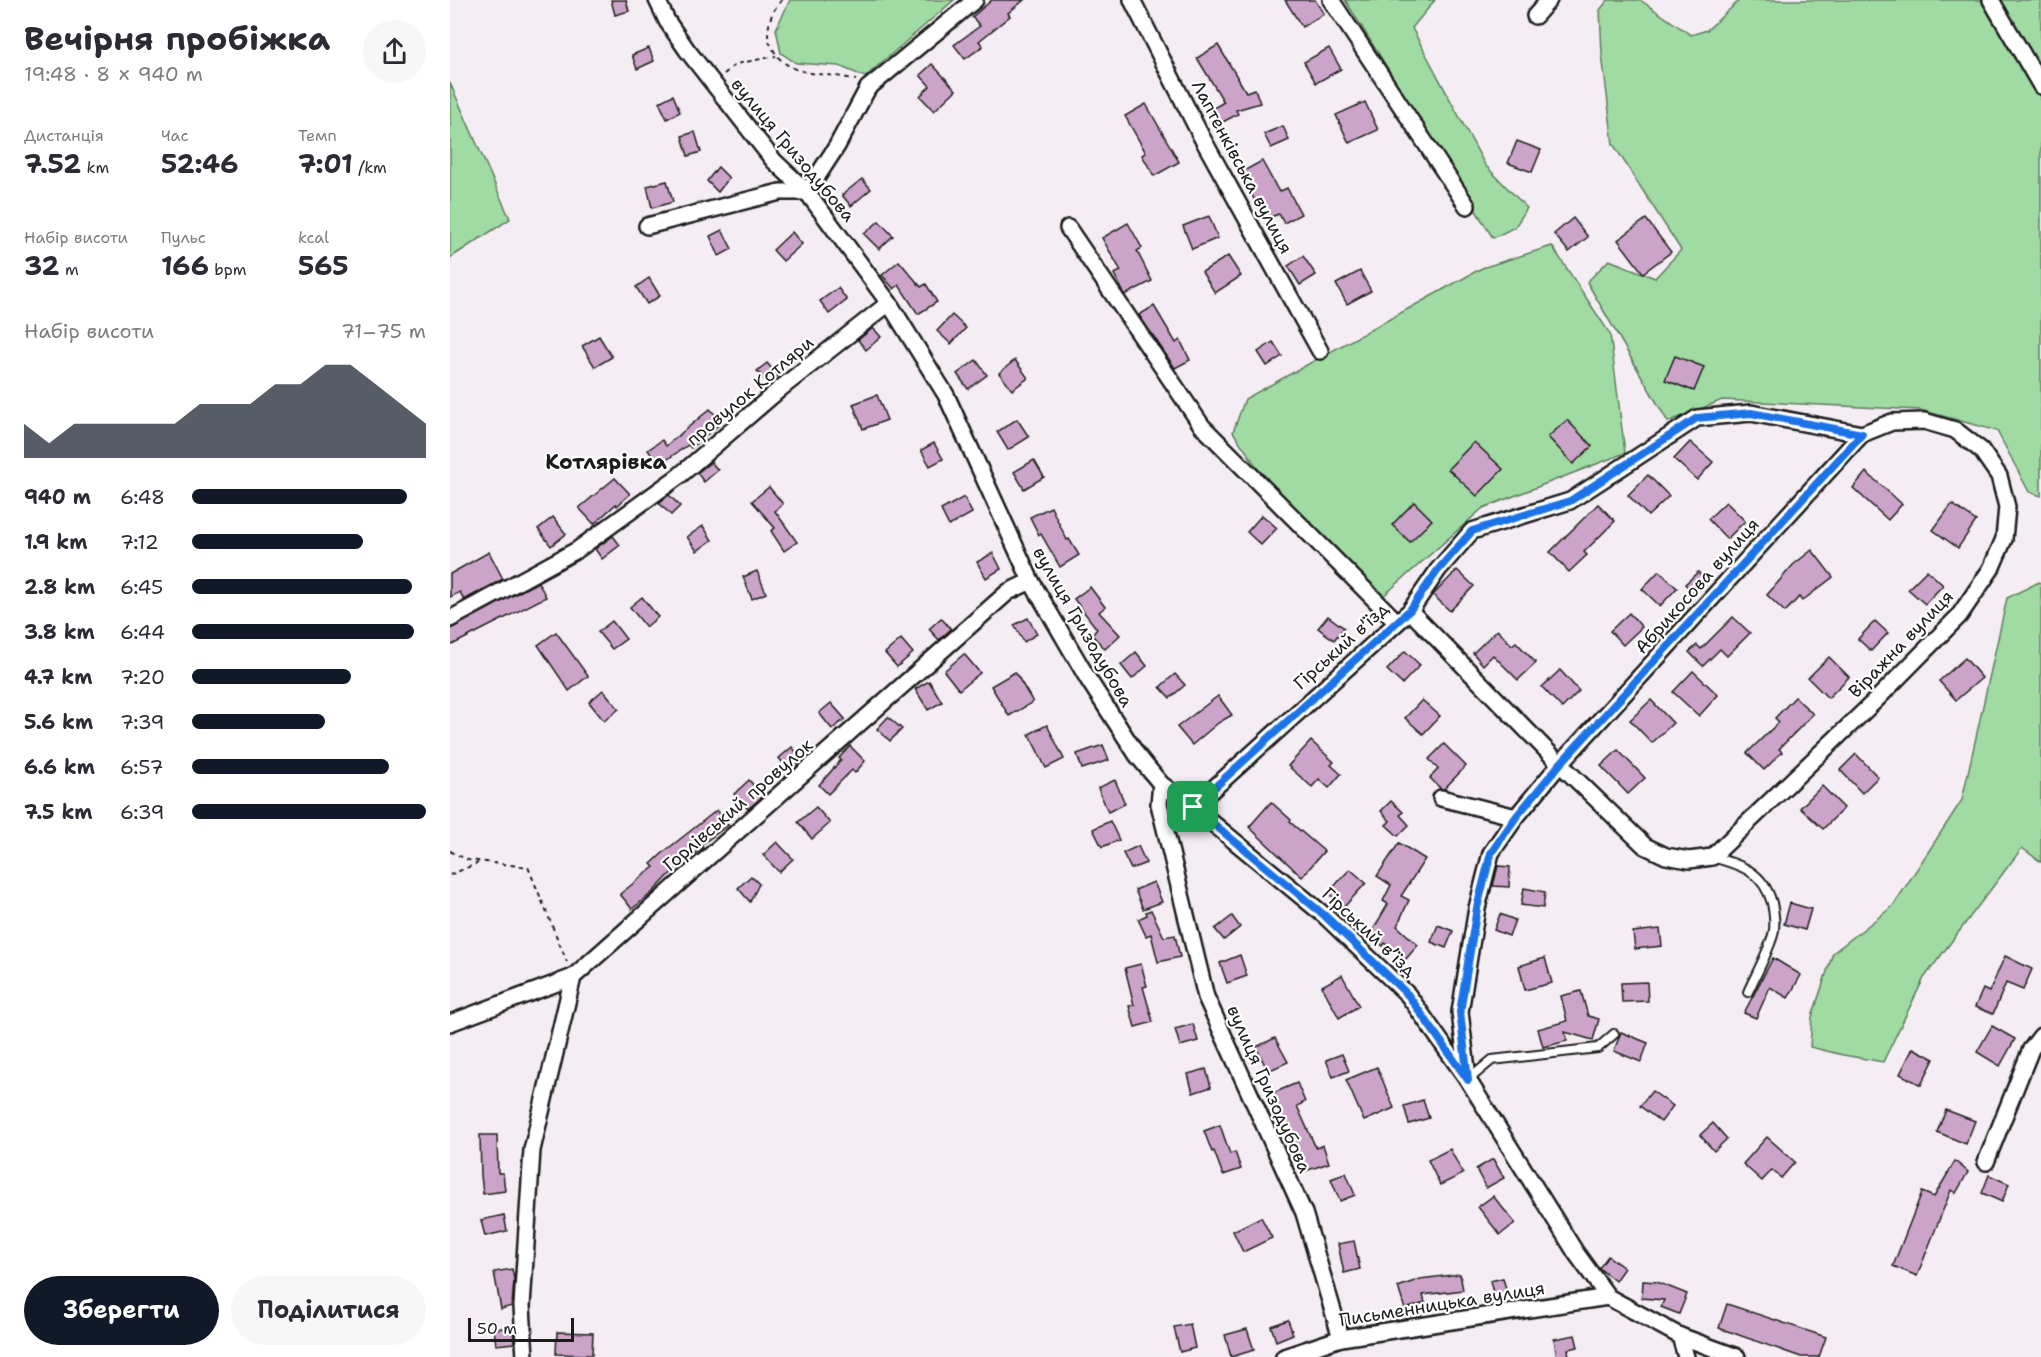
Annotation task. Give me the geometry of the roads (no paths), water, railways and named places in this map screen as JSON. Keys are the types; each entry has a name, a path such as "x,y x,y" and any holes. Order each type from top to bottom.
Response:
{"street":[{"name":"вулиця Гризодубова","path":"657,0 667,21 709,79 774,161 807,192 889,303 946,395 1031,581 1088,680 1137,755 1161,784 1159,804 1206,997 1304,1213 1341,1338"},
{"path":"647,226 780,192 807,192 837,146 868,88 975,0"},
{"name":"Лаптенківська вулиця","path":"1132,0 1201,136 1320,351"},
{"path":"1331,0 1467,206"},
{"path":"1535,16 1549,0"},
{"path":"1991,0 2041,86"},
{"path":"1068,228 1202,426 1397,622"},
{"name":"провулок Котляри","path":"450,619 577,550 679,476 781,388 889,303"},
{"path":"1410,610 1438,570 1472,531 1570,501 1697,418 1751,413 1862,434"},
{"name":"Віражна вулиця","path":"1712,857 1877,699 1959,616 1991,569 2004,539 2007,507 1999,476 1981,450 1955,430 1924,421 1892,422 1862,434"},
{"name":"Абрикосова вулиця","path":"1560,764 1862,434"},
{"name":"Горлівський провулок","path":"450,1023 573,977 1008,592 1031,581"},
{"name":"Гірський в'їзд","path":"1193,807 1410,610 1560,764 1646,846 1666,856 1689,860 1712,857"},
{"path":"1468,1080 1460,1012 1477,908 1491,853 1516,817 1560,764"},
{"name":"Гірський в’їзд","path":"1161,784 1193,807 1324,915 1408,995 1468,1080 1576,1253 1608,1297"},
{"path":"1441,798 1516,817"},
{"path":"525,1357 522,1306 532,1150 573,977"},
{"path":"1986,1162 2031,1049 2041,1036"},
{"path":"1608,1297 1680,1335 1737,1357"},
{"name":"Письменницька вулиця","path":"1284,1357 1341,1338 1608,1297"},
{"path":"1680,1335 1686,1357"}],"lane":[{"path":"1712,857 1749,870 1764,883 1770,895 1774,914 1773,934 1748,992"},
{"path":"1468,1080 1492,1060 1598,1048 1614,1034"}],"district":[{"name":"Котлярівка","path":"606,462"}]}
